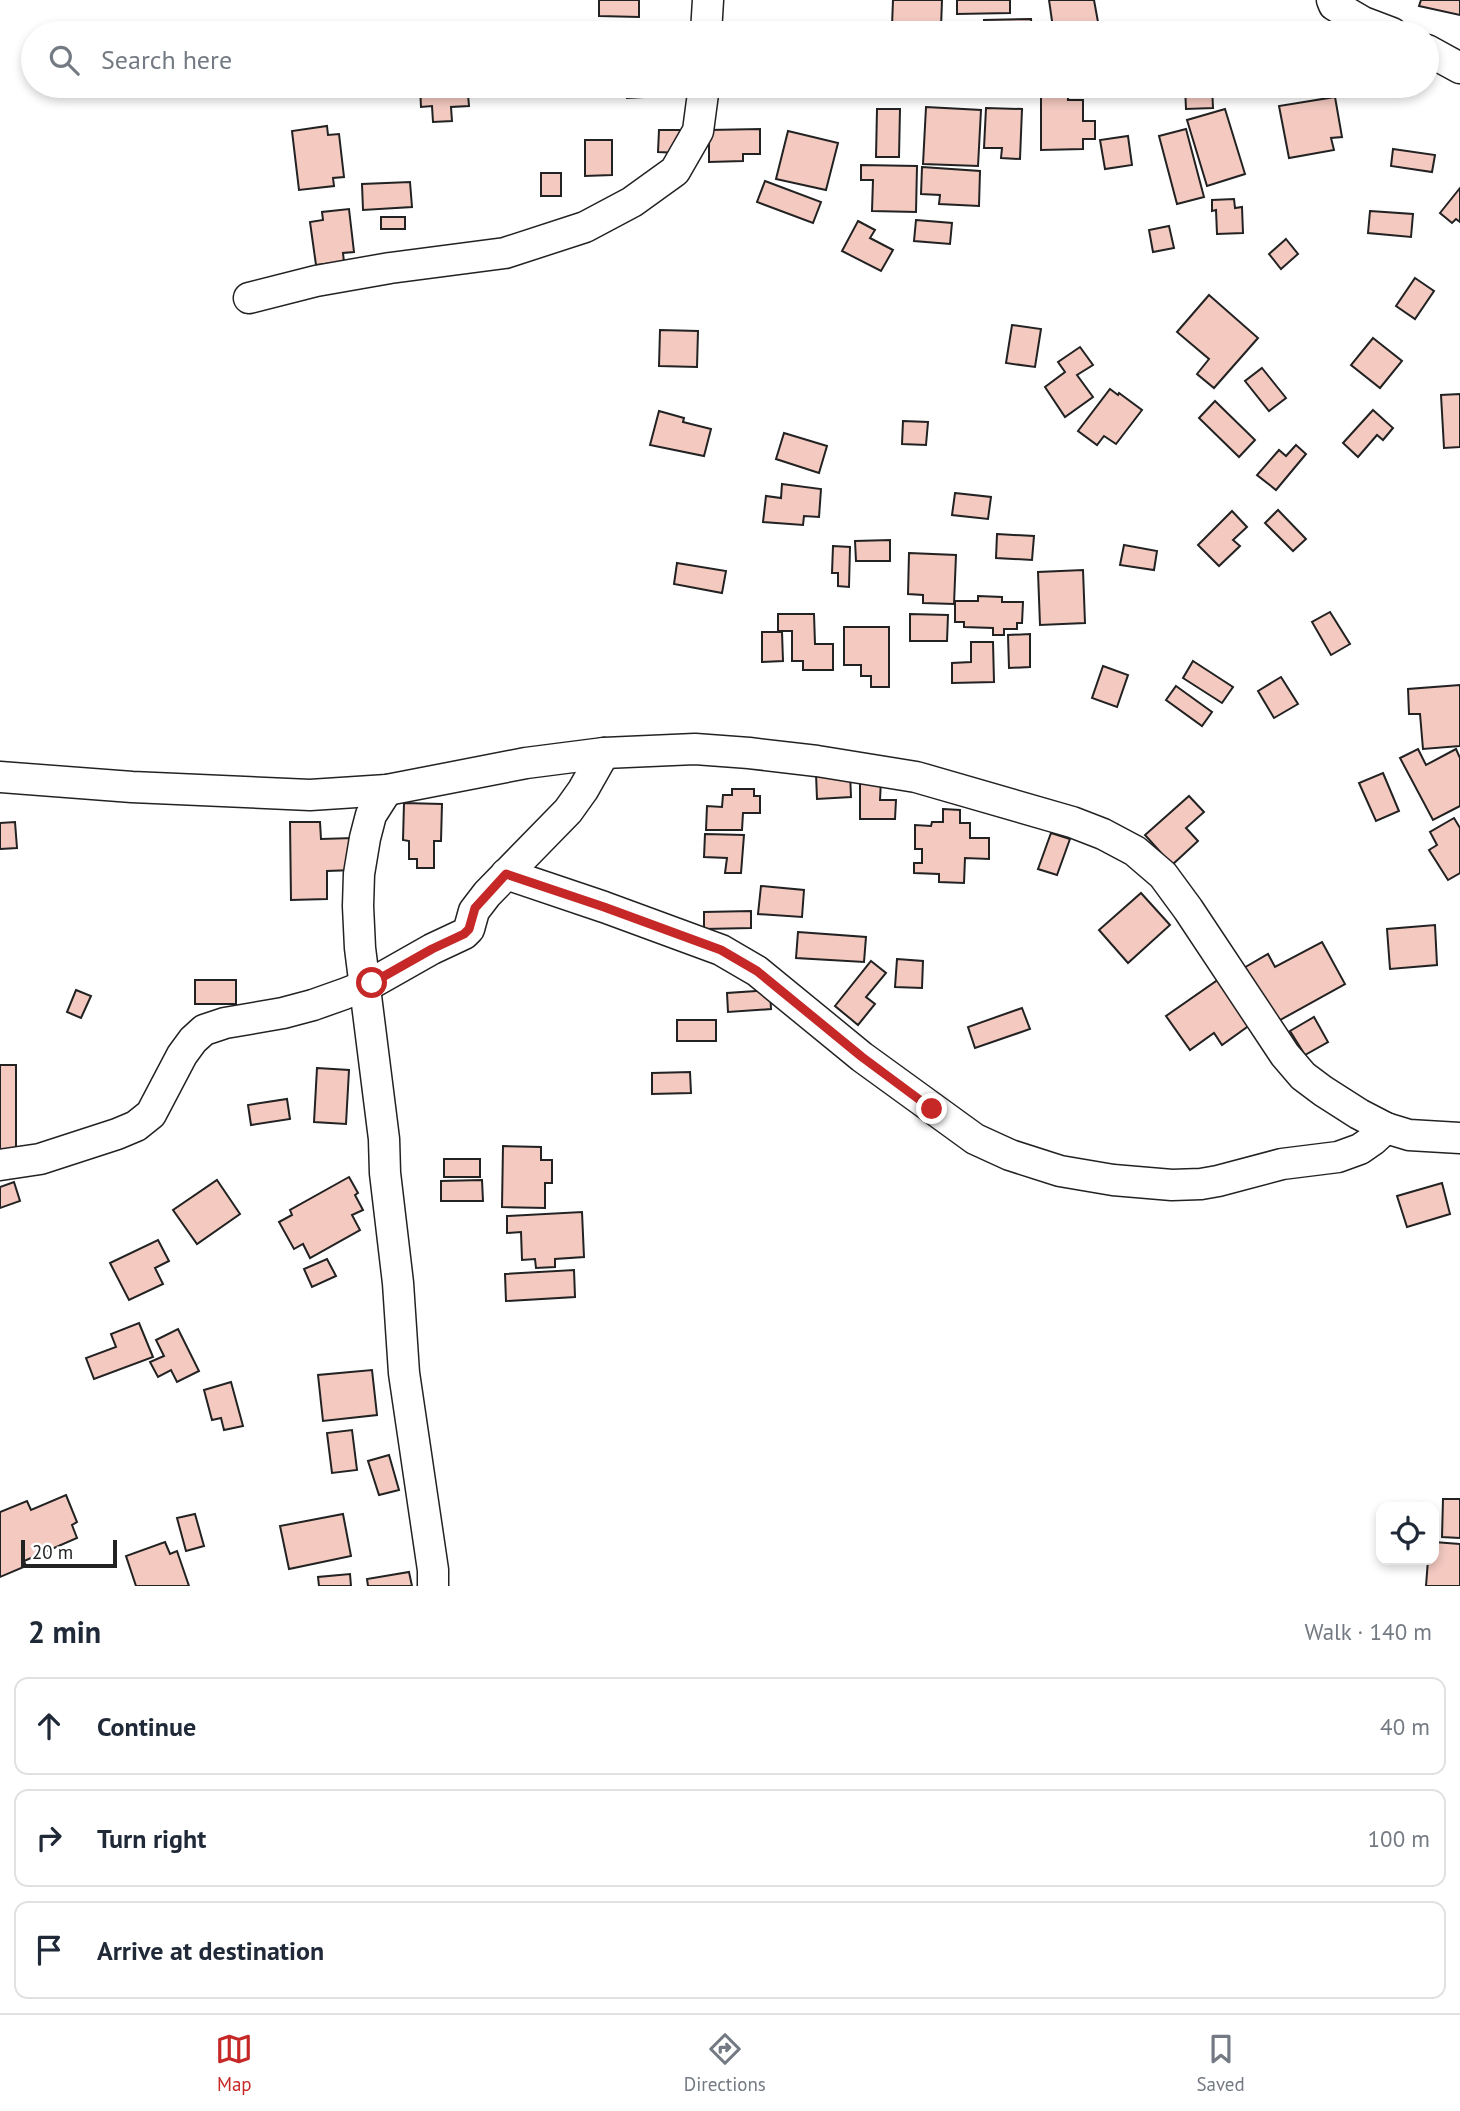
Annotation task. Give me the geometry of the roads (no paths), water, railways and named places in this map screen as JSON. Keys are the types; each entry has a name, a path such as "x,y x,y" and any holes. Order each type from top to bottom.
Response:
{"street":[{"path":"707,21 708,0"},
{"path":"1332,0 1334,5 1361,21"},
{"path":"1439,57 1460,68"},
{"path":"249,298 316,281 505,253 585,227 632,202 675,171 698,131 702,98"},
{"path":"0,777 132,787 310,795 387,790 526,763 604,752 695,749 749,752 916,777 1072,822 1135,851 1163,875 1285,1055 1303,1076 1359,1114 1386,1128 1409,1135 1460,1138"},
{"path":"0,1166 40,1159 136,1126 152,1114 182,1055 192,1040 204,1030 225,1023 313,1005 365,985 464,934 469,929 475,908 568,811 604,752"},
{"path":"387,790 371,815 365,838 359,874 360,948 398,1283 404,1373 433,1570 433,1586"},
{"path":"506,874 721,950 757,971 862,1057 975,1139 1010,1155 1060,1171 1114,1180 1171,1185 1201,1184 1282,1164 1338,1157 1360,1149 1386,1128"}]}
